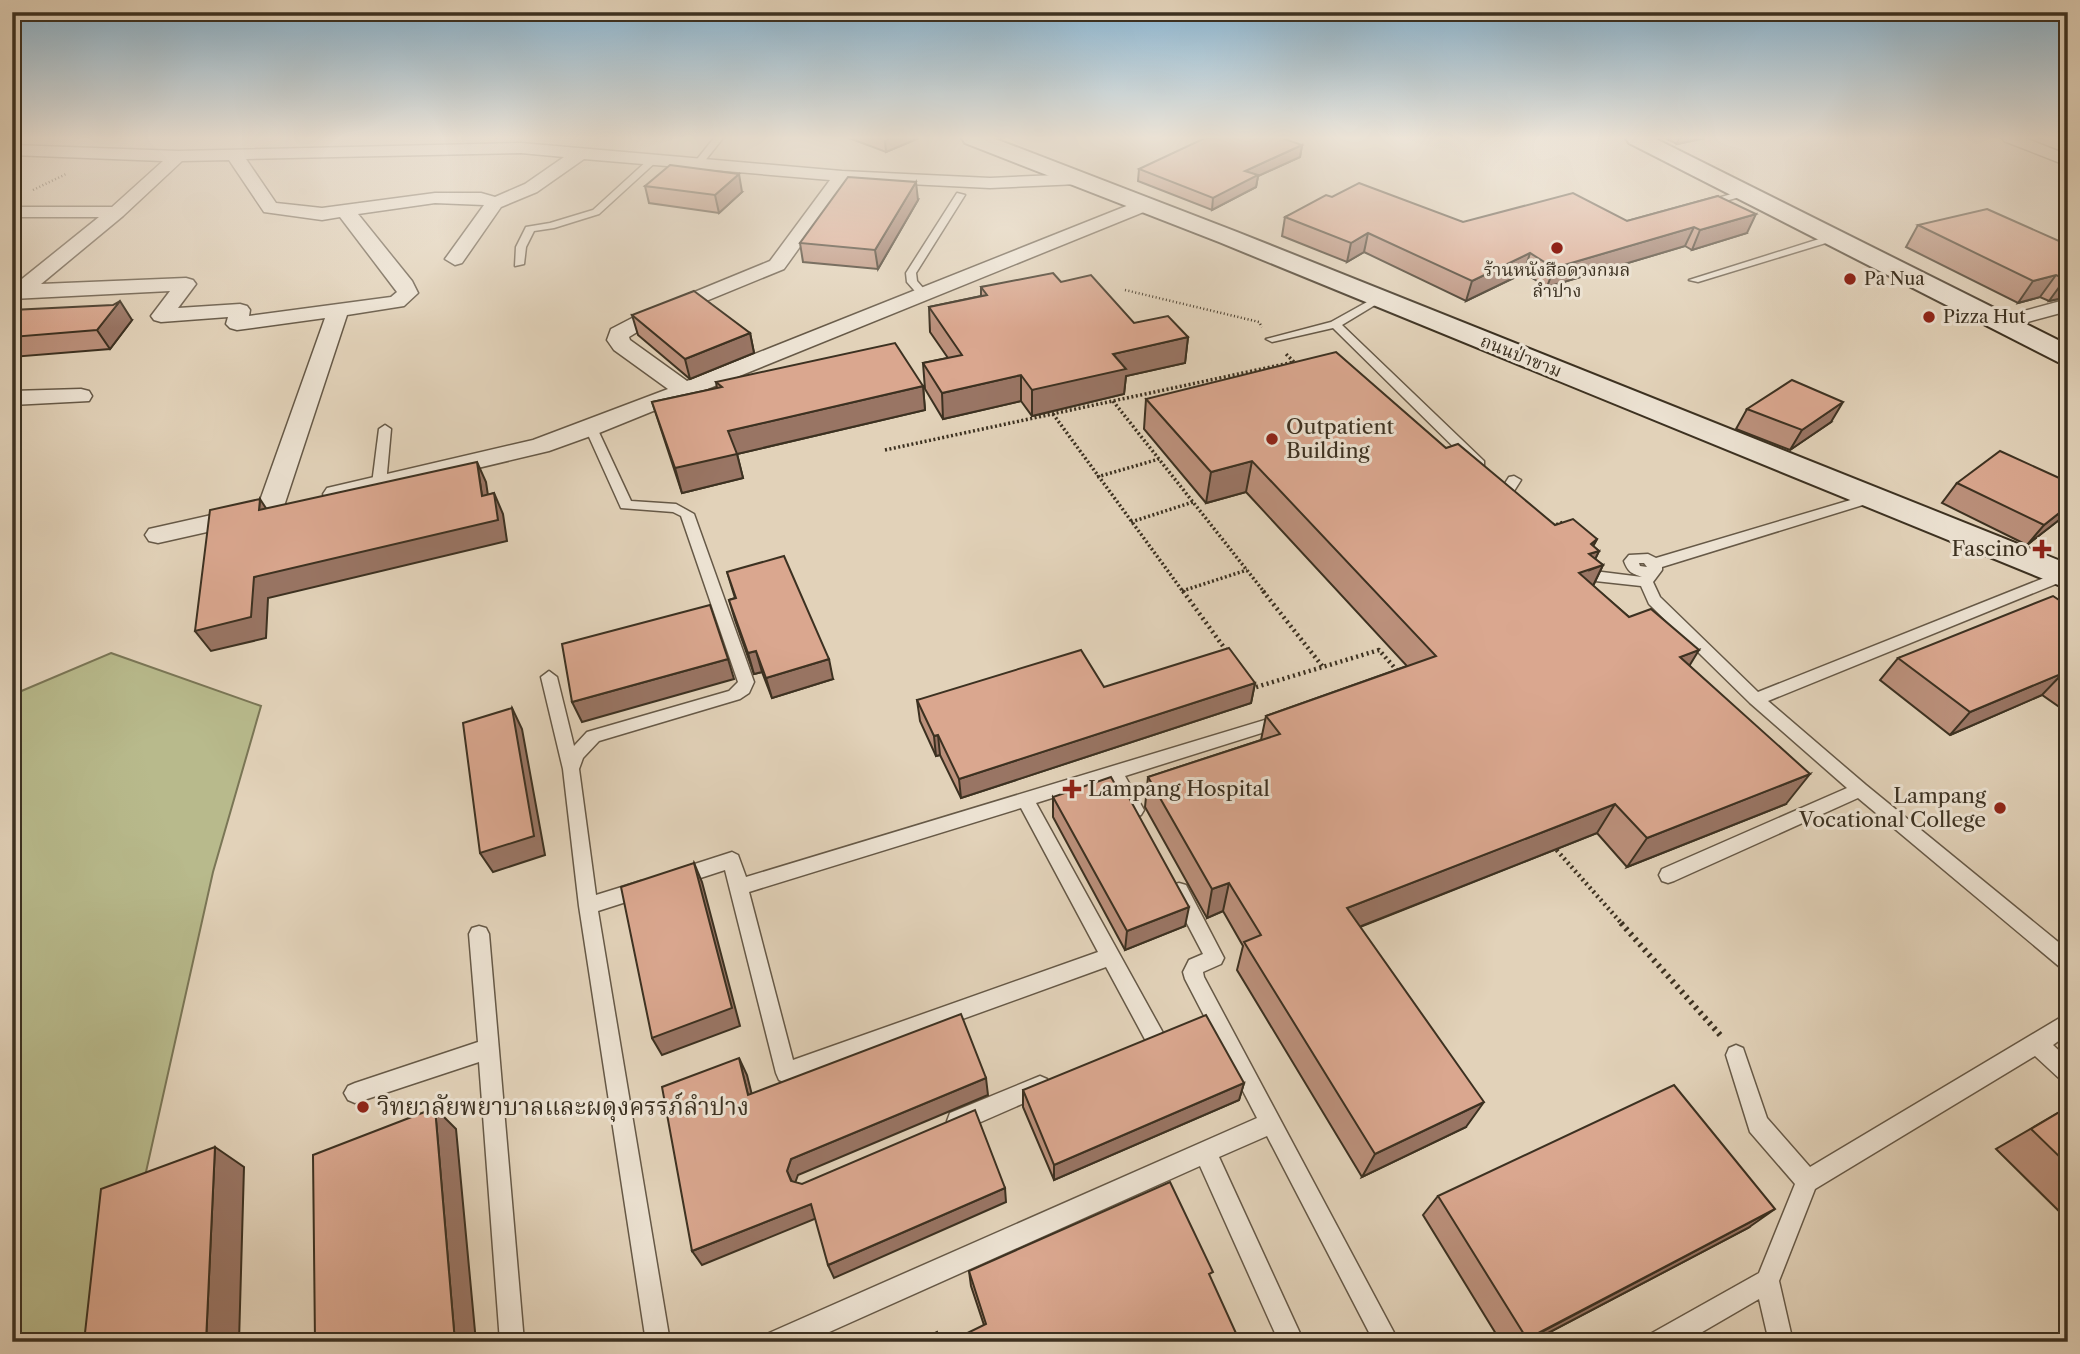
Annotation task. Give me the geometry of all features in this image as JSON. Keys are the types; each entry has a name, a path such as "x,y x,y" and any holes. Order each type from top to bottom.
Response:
{"street":[{"path":"17,289 129,201"},
{"path":"265,201 270,208 322,214 415,201"},
{"path":"686,391 622,345 618,340 620,334 643,320 777,265 824,201"},
{"name":"ถนนป่าขาม","path":"1135,201 2066,576"},
{"path":"1766,201 2068,356"},
{"path":"454,259 495,202"},
{"path":"158,536 540,446 686,391 1145,205"},
{"path":"12,212 117,212"},
{"path":"17,289 186,284 161,316 240,310 237,324 384,306 397,302 408,293 405,285 346,212"},
{"path":"2002,323 2068,304"},
{"path":"270,509 338,310"},
{"path":"12,398 81,396"}],"lane":[{"path":"519,264 521,247 530,229 551,226 600,210 609,201"},
{"path":"925,295 912,282 911,273 956,201"},
{"path":"1696,206 1714,201"},
{"path":"1694,280 1836,237"},
{"path":"1272,340 1335,324 1380,299"},
{"path":"1335,324 1502,485"},
{"path":"571,769 576,755 593,736 734,695 743,689 746,682 687,513 676,508 626,505 591,428"},
{"path":"379,484 385,429"},
{"path":"1586,575 1651,573 1874,498"},
{"path":"1651,573 1654,600 1756,699 1860,790 2068,962"},
{"path":"1756,699 2066,576"},
{"path":"549,677 571,769 588,906 658,1342"},
{"path":"739,887 1282,720"},
{"path":"1114,772 1147,832"},
{"path":"1668,875 1860,790"},
{"path":"1026,799 1155,1038"},
{"path":"588,906 732,860 786,1073 1111,956"},
{"path":"1173,880 1213,951 1213,958 1196,966 1193,972 1387,1342"},
{"path":"479,934 486,1049 512,1342"},
{"path":"1129,1048 1213,1013"},
{"path":"1781,1342 1767,1281 1807,1181 2036,1044 2068,1022"},
{"path":"2036,1044 2068,1073"},
{"path":"355,1093 486,1049"},
{"path":"1736,1055 1758,1124 1807,1181"},
{"path":"936,1130 1065,1076"},
{"path":"778,1342 1271,1123"},
{"path":"1205,1152 1292,1342"},
{"path":"1661,1342 1767,1281"}],"path":[{"path":"885,450 1294,362 1259,322 1125,290"},
{"path":"1113,401 1323,667"},
{"path":"1052,414 1229,655"},
{"path":"1097,477 1158,459"},
{"path":"1131,522 1193,502"},
{"path":"1551,527 1564,522"},
{"path":"1182,591 1247,570"},
{"path":"1245,677 1253,688 1379,650 1406,681"},
{"path":"1551,844 1714,1028"}],"green space":[{"path":"111,653 261,706 213,872 108,1342 12,1342 12,695"}],"building":[{"path":"830,201 904,201 875,250 800,243"},
{"path":"1314,201 1407,201 1463,222 1542,201 1589,201 1627,221 1699,201 1729,201 1756,214 1700,230 1694,227 1554,268 1530,253 1472,281 1368,233 1351,243 1285,217"},
{"path":"1987,209 2068,245 2068,278 2056,275 2033,281 1918,225"},
{"path":"1053,273 1061,282 1091,275 1134,323 1168,316 1188,337 1113,354 1126,369 1032,390 1021,375 942,393 923,363 962,355 929,307 987,295 981,287"},
{"path":"694,291 750,333 685,359 632,315"},
{"path":"120,301 97,330 12,337 12,310 113,305"},
{"path":"895,343 923,386 728,431 737,454 675,468 652,402 722,387 716,382"},
{"path":"1336,352 1446,448 1458,444 1555,525 1573,519 1597,539 1591,544 1599,551 1589,554 1603,565 1579,573 1629,617 1651,609 1699,650 1680,657 1810,774 1647,838 1615,804 1347,908 1484,1102 1375,1154 1244,942 1261,935 1229,883 1212,889 1148,777 1280,734 1266,716 1436,656 1252,461 1211,472 1146,399"},
{"path":"1792,380 1843,402 1802,430 1747,409"},
{"path":"2000,451 2068,482 2068,506 2044,525 1957,483"},
{"path":"477,462 482,496 494,493 498,520 254,577 251,617 195,631 210,510 260,499 259,510"},
{"path":"784,556 829,659 766,678 756,651 748,653 729,600 736,598 727,572"},
{"path":"2053,596 2068,606 2068,676 2063,673 1970,712 1898,658"},
{"path":"710,605 728,659 572,702 562,644"},
{"path":"1229,648 1255,683 959,779 938,735 934,736 917,700 1081,650 1104,687"},
{"path":"512,708 534,836 480,853 463,723"},
{"path":"1111,777 1121,795 1127,794 1189,907 1127,931 1053,797"},
{"path":"694,863 732,1008 652,1038 621,887"},
{"path":"961,1014 986,1078 791,1159 787,1171 791,1181 802,1184 975,1110 1005,1188 828,1265 811,1204 692,1251 662,1087 739,1058 748,1095"},
{"path":"1206,1015 1244,1083 1054,1165 1023,1090"},
{"path":"1674,1085 1775,1209 1527,1339 1438,1196"},
{"path":"2068,1107 2068,1165 2031,1129"},
{"path":"435,1108 455,1342 315,1342 313,1155"},
{"path":"215,1147 206,1342 84,1342 101,1189"},
{"path":"1170,1182 1213,1272 1209,1274 1240,1342 949,1342 986,1324 969,1271"},
{"path":"937,1332 940,1342 917,1342"}],"place":[{"name":"ร้านหนังสือดวงกมล ลำปาง","path":"1557,248"},
{"name":"Pa Nua","path":"1850,279"},
{"name":"Pizza Hut","path":"1929,317"},
{"name":"Outpatient Building","path":"1272,439"},
{"name":"Fascino","path":"2042,549"},
{"name":"Lampang Hospital","path":"1072,789"},
{"name":"Lampang Vocational College","path":"2000,808"},
{"name":"วิทยาลัยพยาบาลและผดุงครรภ์ลําปาง","path":"363,1107"}]}
